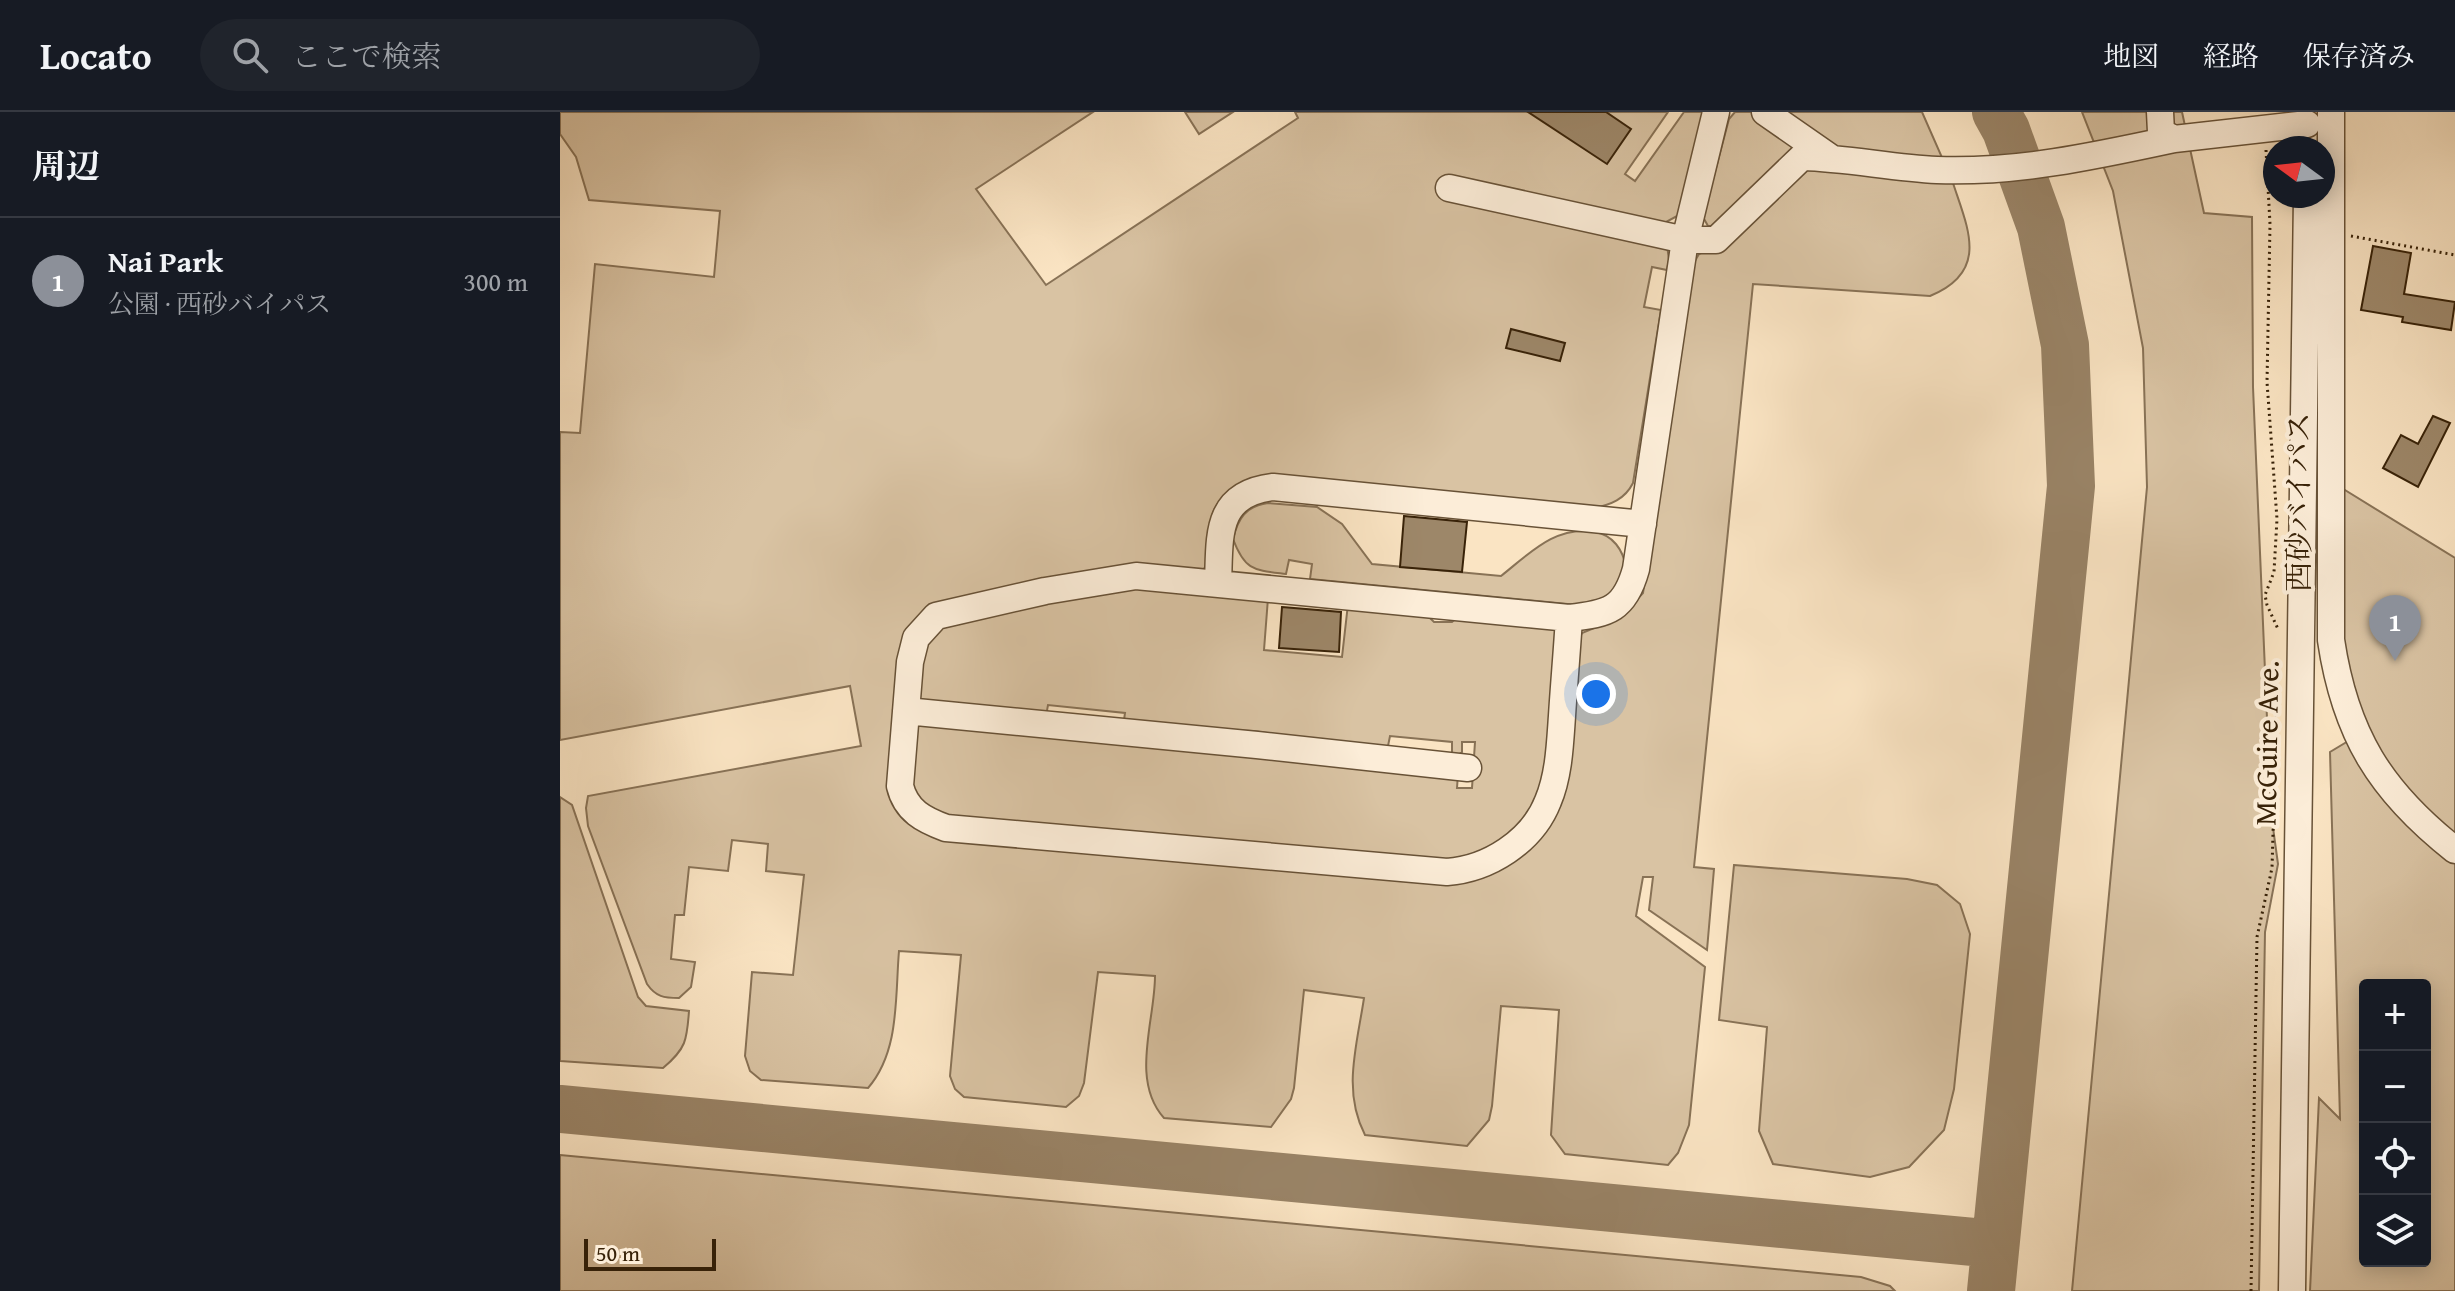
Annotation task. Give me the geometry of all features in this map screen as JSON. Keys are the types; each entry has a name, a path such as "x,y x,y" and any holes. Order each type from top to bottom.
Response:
{"street":[{"path":"1569,618 1558,759 1548,802 1535,824 1518,841 1502,854 1467,870 1447,872 946,828 926,821 903,799 900,786 910,662 916,638 936,616 1045,591 1136,576 1569,618 1597,615 1616,605 1630,592 1685,240 1716,112"},
{"path":"1765,112 1831,158"},
{"path":"2160,112 2161,132 2174,139"},
{"name":"西砂バイパス","path":"2331,112 2331,640 2338,682 2351,722 2368,758 2397,796 2425,825 2455,849"},
{"path":"1449,188 1685,240 1716,240 1802,157 1937,170 2019,167 2076,160 2174,139 2266,128 2307,128"},
{"name":"McGuire Ave.","path":"2292,1291 2307,208"},
{"path":"1218,584 1221,529 1233,503 1251,490 1273,487 1643,524"},
{"path":"906,711 1468,768"}],"path":[{"path":"2266,128 2270,224 2267,382 2277,519 2274,572 2265,595 2278,630"},
{"path":"2332,233 2455,255"},
{"path":"2251,1291 2257,937 2272,868 2277,694"}],"shaded area":[{"path":"560,112 1093,112 976,189 1046,285 1298,118 1295,112 1668,112 1625,174 1635,181 1684,112 1704,112 1679,215 1664,223 1669,260 1667,270 1652,267 1644,307 1661,310 1633,483 1617,500 1593,508 1236,486 1221,499 1213,512 1208,561 1201,572 918,620 906,818 1443,881 1542,829 1577,643 1582,633 1621,617 1643,593 1692,266 1699,254 1710,249 1802,169 1952,180 1968,231 1968,261 1949,286 1930,296 1753,284 1694,867 1714,869 1707,950 1649,910 1653,877 1643,877 1636,916 1705,967 1689,1125 1678,1153 1668,1165 1565,1154 1551,1135 1559,1010 1501,1006 1489,1120 1467,1146 1365,1135 1354,1102 1353,1085 1355,1050 1364,998 1304,990 1294,1088 1291,1099 1271,1127 1164,1118 1154,1103 1146,1068 1155,976 1098,972 1084,1083 1079,1096 1066,1107 964,1097 955,1089 950,1076 961,955 899,951 891,1041 886,1057 868,1088 761,1080 750,1071 745,1056 752,972 793,975 804,875 766,871 768,844 732,840 728,871 689,867 684,915 675,915 671,959 695,962 691,987 679,998 654,992 647,984 588,826 588,796 861,746 850,686 560,740 560,432 580,433 595,264 714,277 720,211 589,200 576,157 560,134"},
{"path":"1185,112 1233,112 1199,134"},
{"path":"1735,112 1756,112 1796,147 1715,226 1708,226 1703,217 1729,119"},
{"path":"1783,112 1922,112 1944,162 1841,152"},
{"path":"2082,112 2182,112 2204,213 2252,217 2253,387 2271,813 2278,864 2265,932 2259,1291 2072,1291 2147,487 2143,348 2113,191"},
{"path":"2332,482 2455,558 2455,847 2425,825 2338,682"},
{"path":"1268,503 1317,507 1342,524 1372,564 1501,576 1544,543 1581,531 1595,532 1612,540 1620,549 1626,567 1609,598 1588,606 1310,579 1312,564 1289,560 1286,574 1252,567 1242,557 1233,539 1237,525 1249,510"},
{"path":"1134,584 1268,598 1264,650 1342,657 1348,604 1425,613 1434,622 1452,622 1461,614 1549,624 1557,631 1544,792 1511,838 1463,863 948,822 909,797 912,723 1458,774 1457,788 1472,788 1475,742 1462,742 1462,752 1452,760 1452,742 1390,736 1387,751 1298,743 1254,731 1123,727 1125,713 1048,705 1046,716 917,705 918,655 934,628"},
{"path":"2350,740 2455,860 2455,1291 2310,1291 2319,1098 2340,1119 2330,752"},
{"path":"560,797 572,805 638,997 646,1006 689,1011 684,1043 663,1068 560,1061"},
{"path":"1734,865 1907,879 1937,885 1960,904 1970,934 1954,1089 1944,1130 1909,1167 1870,1177 1773,1164 1759,1131 1767,1027 1719,1020"},
{"path":"560,1155 1861,1277 1890,1286 1895,1291 560,1291"}],"building":[{"path":"1528,112 1606,112 1631,129 1607,164"},
{"path":"2373,246 2411,253 2404,294 2455,302 2451,330 2402,322 2403,317 2361,310"},
{"path":"1511,329 1565,343 1560,361 1506,348"},
{"path":"2433,416 2450,423 2418,487 2383,468 2401,435 2418,444"},
{"path":"1404,516 1467,522 1462,572 1400,567"},
{"path":"1282,607 1341,612 1339,652 1279,648"}],"taxiway":[{"path":"1991,1291 2071,486 2065,345 2041,227 2006,130 1996,112"},
{"path":"560,1109 1995,1244"}],"place":[{"name":"Nai Park","path":"2395,661"}]}
